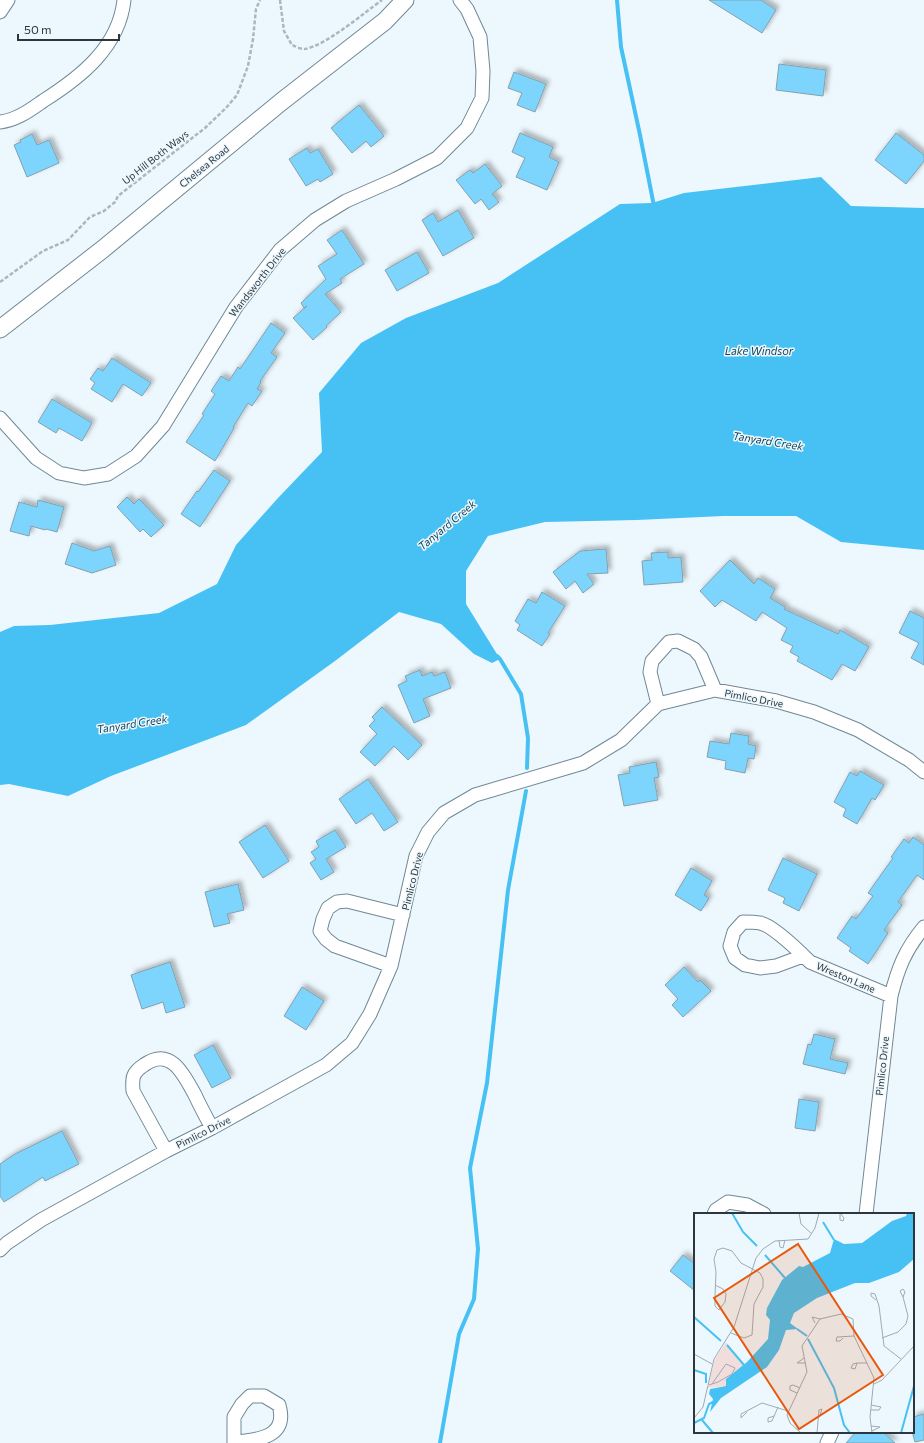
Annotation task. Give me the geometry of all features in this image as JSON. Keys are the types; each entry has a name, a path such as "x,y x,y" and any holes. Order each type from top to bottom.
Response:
{"street":[{"path":"0,12 8,0"},
{"path":"0,122 20,116 69,85 88,68 105,50 112,37 123,12 124,0"},
{"name":"Chelsea Road","path":"0,329 103,249 281,102 385,21 405,0"},
{"name":"Wandsworth Drive","path":"0,418 36,458 59,473 84,478 108,474 136,456 163,426 236,307 280,250 316,220 346,201 396,179 438,158 467,128 482,98 483,71 480,37 467,9 460,0"},
{"path":"658,704 650,672 652,661 668,642 678,641 694,649 701,657 715,690"},
{"name":"Pimlico Drive","path":"2,1242 166,1151 212,1128 326,1065 352,1043 370,1014 391,966 416,856 428,832 444,813 475,795 584,763 621,740 658,704 715,690 776,701 814,712 858,730 909,760 924,772"},
{"path":"391,966 335,946 326,939 320,931 328,908 337,902 347,901 403,915"},
{"name":"Wreston Lane","path":"803,956 776,966 760,968 745,965 735,958 730,946 734,932 744,922 761,923 782,936 810,962 891,996"},
{"name":"Pimlico Drive","path":"866,1213 891,996 899,967 913,940 924,927"},
{"path":"166,1151 133,1091 132,1081 135,1071 146,1063 160,1058 171,1062 181,1070 212,1128"},
{"path":"714,1213 716,1210 728,1202 747,1205 762,1213"},
{"path":"827,1443 832,1433"}],"path":[{"name":"Up Hill Both Ways","path":"0,282 43,251 68,240 90,217 104,211 115,202 118,196 205,128 226,108 236,96 248,66 256,9 260,0"},
{"path":"280,0 284,31 292,45 303,49 316,46 382,0"}],"water":[{"name":"Lake Windsor","path":"821,177 851,206 924,208 924,550 841,542 796,516 723,516 545,522 488,536 466,571 466,604 500,659 492,663 474,654 441,624 399,612 335,661 246,725 111,776 68,796 9,784 0,785 0,632 14,626 50,625 159,613 217,584 236,545 322,452 319,393 361,343 406,318 498,283 620,204 652,203 684,193"}],"building":[{"path":"709,0 761,0 776,10 762,33"},
{"path":"779,64 826,70 823,96 776,90"},
{"path":"514,72 546,84 535,112 517,105 522,93 508,88"},
{"path":"359,105 384,136 371,147 366,141 352,153 331,128"},
{"path":"520,133 553,147 549,157 559,162 547,190 516,177 525,158 512,152"},
{"path":"896,133 924,155 924,161 906,184 875,160"},
{"path":"32,134 37,145 49,140 59,163 27,177 14,145"},
{"path":"307,148 310,153 318,149 333,174 320,182 318,179 306,186 289,159"},
{"path":"485,164 502,186 492,194 499,202 489,210 481,199 475,204 456,180 470,170 473,173"},
{"path":"458,210 474,238 443,256 422,220 433,213 438,222"},
{"path":"342,230 364,264 340,279 342,283 325,294 341,312 313,340 293,318 307,306 304,308 301,303 326,279 318,266 337,254 327,240"},
{"path":"417,252 429,273 397,291 385,270"},
{"path":"271,323 285,333 271,353 277,357 260,381 261,382 257,389 262,391 252,406 248,403 215,461 186,442 204,415 202,414 215,394 211,391 221,376 229,381 238,367 240,369"},
{"path":"112,358 151,383 142,396 123,384 112,402 91,389 95,383 90,379 98,368 103,371"},
{"path":"52,399 92,423 82,441 59,428 56,433 38,422"},
{"path":"214,470 230,481 200,527 181,514"},
{"path":"127,497 134,504 139,499 164,525 151,537 143,529 140,532 117,507"},
{"path":"38,500 64,507 57,532 31,526 29,536 10,531 19,502 37,507"},
{"path":"72,543 94,551 110,546 116,565 92,573 65,564"},
{"path":"606,549 608,573 587,574 594,584 583,593 575,581 566,589 553,572 580,551"},
{"path":"668,552 668,558 681,557 683,582 644,585 642,561 652,560 651,553"},
{"path":"730,560 754,584 758,578 775,589 770,598 785,607 784,609 838,634 840,630 869,647 855,671 842,664 832,680 797,661 799,657 790,652 793,646 781,640 787,628 762,612 756,621 722,600 715,607 700,591"},
{"path":"542,592 565,606 548,633 550,634 542,646 517,630 520,625 515,621 528,599 536,603"},
{"path":"910,611 924,618 924,665 911,658 919,643 899,633"},
{"path":"420,670 422,676 432,672 434,676 445,672 451,688 423,699 430,716 414,723 398,685 407,681 405,676"},
{"path":"382,707 422,745 408,760 394,746 375,766 360,752 377,734 369,726 375,720 372,717"},
{"path":"731,733 749,736 748,744 756,746 754,759 748,758 745,773 725,769 726,761 707,757 710,741 729,744"},
{"path":"656,762 659,777 654,778 658,800 624,806 618,775 630,773 629,767"},
{"path":"860,771 884,785 875,800 872,798 857,824 843,816 846,809 834,802 850,772 857,776"},
{"path":"368,779 398,822 384,831 372,813 356,824 339,799"},
{"path":"265,825 289,861 263,878 239,842"},
{"path":"335,830 346,847 326,859 334,872 321,880 310,863 316,859 311,852 319,847 316,841"},
{"path":"913,837 924,845 924,880 917,875 898,902 902,905 884,930 888,933 868,964 849,951 851,948 837,938 852,916 856,919 873,896 868,893 893,858 891,857 904,839 909,843"},
{"path":"783,858 817,874 799,911 783,903 785,898 768,890"},
{"path":"691,868 712,881 704,895 709,898 701,911 675,895"},
{"path":"238,884 244,910 227,914 230,923 214,927 205,892"},
{"path":"170,962 185,1007 166,1013 163,1002 142,1009 131,975"},
{"path":"684,967 698,982 700,980 711,991 683,1017 672,1005 678,999 665,985"},
{"path":"302,987 324,1001 306,1030 284,1016"},
{"path":"814,1034 835,1039 830,1059 848,1063 845,1074 803,1064 808,1044 811,1045"},
{"path":"213,1045 231,1078 212,1088 194,1055"},
{"path":"799,1099 819,1102 815,1131 795,1128"},
{"path":"62,1131 79,1164 45,1181 43,1177 4,1202 0,1196 0,1164 15,1154"},
{"path":"683,1255 694,1263 694,1290 670,1271"},
{"path":"924,1414 924,1440 915,1442 913,1435 914,1417"},
{"path":"855,1433 884,1433 895,1443 846,1443"}],"waterway":[{"path":"617,0 621,47 654,206"},
{"path":"497,656 521,694 528,738 527,768"},
{"path":"440,1443 459,1334 474,1299 478,1249 470,1168 487,1083 508,890 526,791"}],"water label":[{"name":"Tanyard Creek","path":"768,441"},
{"name":"Tanyard Creek","path":"447,525"},
{"name":"Tanyard Creek","path":"132,724"}]}
